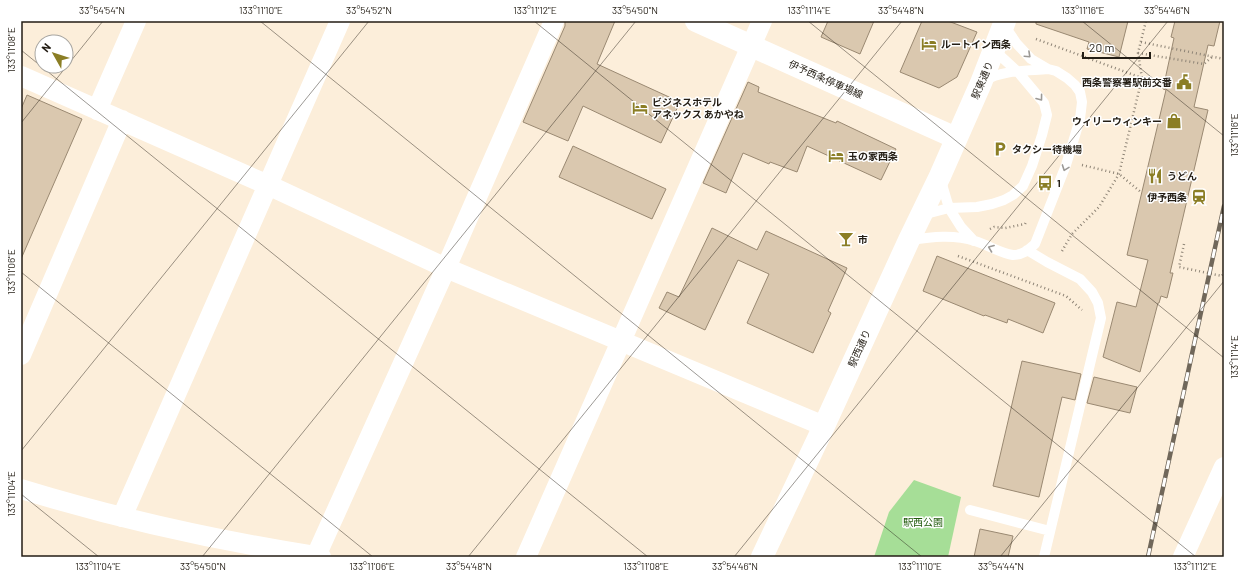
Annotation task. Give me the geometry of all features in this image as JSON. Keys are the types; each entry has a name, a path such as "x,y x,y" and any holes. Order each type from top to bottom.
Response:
{"street":[{"path":"97,110 136,21"},
{"path":"122,517 340,21"},
{"path":"21,489 71,504 262,552 318,557 554,21"},
{"name":"伊予西条停車場線","path":"696,21 956,138"},
{"path":"526,557 762,21"},
{"name":"駅東通り","path":"956,138 981,83 1005,23"},
{"path":"21,76 268,185 446,268 824,426"},
{"path":"21,355 122,120"},
{"name":"駅西通り","path":"762,557 940,176 956,138"},
{"path":"1183,557 1224,467"}],"lane":[{"path":"909,240 932,236 950,237 974,241 1014,255 1024,254 1035,244 1067,162 1080,119 1082,102 1078,88 1067,78 1056,71 1048,69 1031,58 1017,44 1005,23"},
{"path":"921,215 949,208 976,207 992,204 1013,195 1023,186 1034,160 1047,115 1044,103 1018,72 994,50"},
{"path":"981,83 991,77 1003,73 1048,69"},
{"path":"940,176 949,208 961,227 974,241"},
{"path":"1028,250 1047,262 1080,279 1092,292 1098,302 1101,318 1044,557"},
{"path":"970,510 1050,531"}],"path":[{"path":"1060,255 1072,234 1099,207 1119,174 1142,78 1138,53 1146,21"},
{"path":"1032,37 1142,78"},
{"path":"1141,42 1224,59"},
{"path":"1061,52 1062,48"},
{"path":"1138,53 1204,64 1212,57"},
{"path":"1081,165 1119,174 1142,193"},
{"path":"1184,244 1179,267 1222,276 1224,270"},
{"path":"953,254 1066,296 1081,309 1097,331"},
{"path":"1044,288 1046,284"}],"green space":[{"name":"駅西公園","path":"914,480 961,497 948,557 874,557 889,512"}],"building":[{"path":"565,21 615,21 597,64 680,102 661,143 583,106 568,141 523,122 565,26"},
{"path":"828,21 874,21 860,54 821,37"},
{"path":"922,21 948,21 977,32 957,77 939,88 900,72"},
{"path":"1036,21 1128,21 1119,57 1087,49 1089,42 1036,24"},
{"path":"1175,21 1220,21 1214,46 1208,45 1194,107 1208,110 1170,273 1173,273 1167,298 1161,296 1158,303 1140,372 1103,357 1117,302 1136,307 1148,260 1127,255 1166,90 1163,89 1174,38 1171,37"},
{"path":"748,82 759,87 758,92 836,123 837,121 896,149 881,180 807,146 797,172 770,162 769,164 743,153 726,193 703,183"},
{"path":"27,95 82,119 21,259 21,109"},
{"path":"573,146 666,189 652,219 559,177"},
{"path":"712,228 757,250 766,231 847,268 828,311 831,313 813,353 747,323 769,274 738,260 705,330 659,308 667,292 679,297"},
{"path":"937,256 1055,303 1043,333 1008,319 1007,323 985,315 984,316 923,291"},
{"path":"1022,361 1081,374 1075,400 1062,397 1039,497 993,486"},
{"path":"1094,377 1137,387 1130,413 1087,403"},
{"path":"980,529 1013,536 1008,557 974,557"}],"railway":[{"path":"1148,557 1224,206"}],"place":[{"name":"ルートイン西条","path":"929,44"},
{"name":"西条警察署駅前交番","path":"1184,82"},
{"name":"ビジネスホテル アネックス あかやね","path":"640,108"},
{"name":"ウィリーウィンキー","path":"1174,121"},
{"name":"タクシー待機場","path":"1000,149"},
{"name":"玉の家西条","path":"836,156"},
{"name":"うどん","path":"1155,176"},
{"name":"1","path":"1045,183"},
{"name":"伊予西条","path":"1199,197"},
{"name":"市","path":"846,239"}]}
